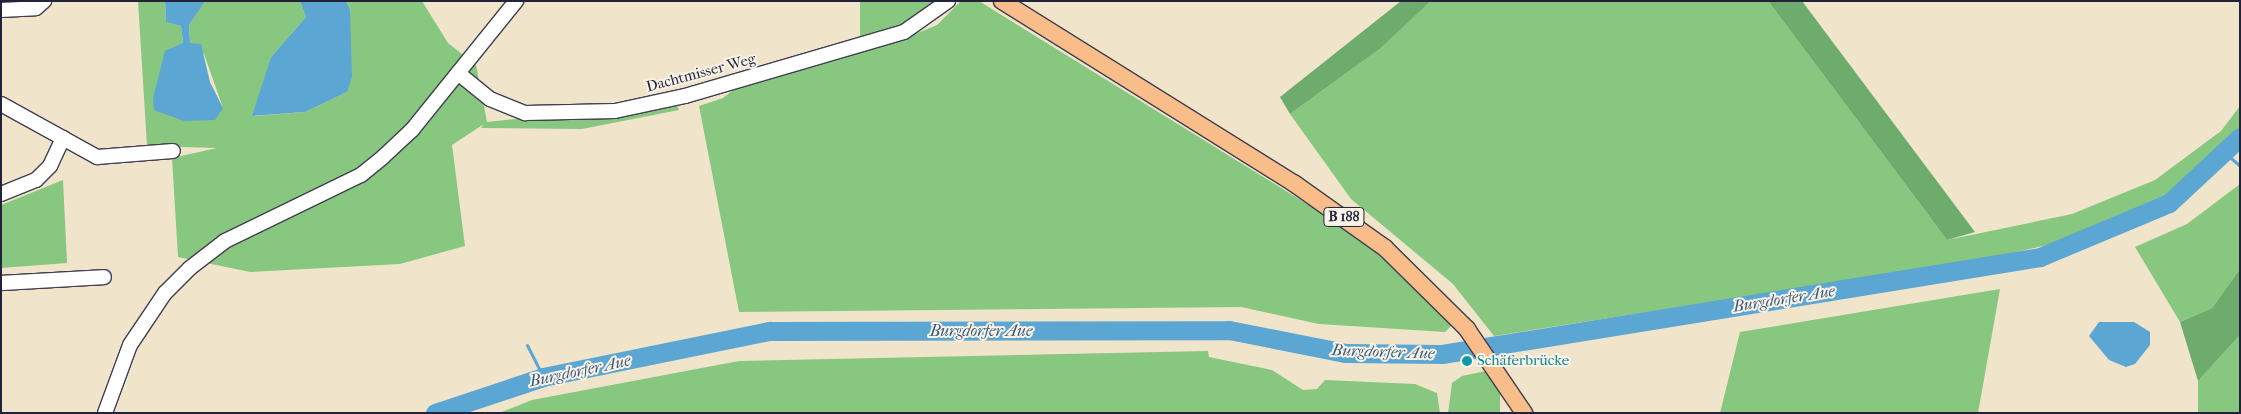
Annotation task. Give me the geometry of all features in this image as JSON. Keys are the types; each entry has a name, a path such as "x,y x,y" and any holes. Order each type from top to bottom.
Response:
{"main road":[{"name":"B 188","path":"1002,1 1344,218 1423,283 1467,329 1503,379 1524,413"}],"street":[{"path":"1,10 36,8 44,1"},
{"path":"106,413 130,345 166,293 190,268 247,228 361,175 412,130 516,1"},
{"name":"Dachtmisser Weg","path":"458,73 490,99 525,113 615,111 684,96 904,32 947,3"},
{"path":"1,104 97,157 173,151"},
{"path":"1,194 36,180 50,166 63,138"},
{"path":"1,284 104,276"}],"green space":[{"path":"138,1 165,1 166,22 181,26 183,43 223,108 204,54 190,43 189,25 200,7 205,1 300,1 306,17 271,57 253,116 305,112 347,92 350,9 346,1 422,1 448,43 476,65 487,122 675,101 679,110 582,129 481,128 484,124 452,145 465,246 400,264 250,272 178,257 172,158 217,148 147,146"},
{"path":"860,1 935,1 916,19 860,38"},
{"path":"961,1 979,1 1333,220 1380,255 1452,325 1445,332 1319,324 1241,307 739,312 699,106 723,98 741,84 910,36 937,25"},
{"path":"1401,1 1431,1 1381,48 1290,114 1280,97"},
{"path":"1431,1 1768,1 1947,240 2072,214 2155,180 2221,131 2240,106 2240,130 2168,197 2060,242 1982,260 1494,336 1453,284 1351,199 1290,114 1381,48"},
{"path":"1768,1 1802,1 1975,232 1947,240"},
{"path":"63,180 67,263 1,268 1,205"},
{"path":"2240,184 2240,269 2212,308 2180,322 2135,247 2187,224"},
{"path":"2240,269 2240,335 2198,381 2180,322 2212,308"},
{"path":"2000,289 1978,413 1720,413 1740,332"},
{"path":"2240,335 2240,413 2198,413 2198,381"},
{"path":"1208,351 1209,357 1272,370 1303,390 1317,389 1325,380 1415,384 1437,393 1440,413 499,413 532,400 739,361"},
{"path":"1486,371 1500,393 1500,413 1448,413 1452,383 1462,376"}],"water":[{"path":"165,1 205,1 189,25 190,43 201,44 210,82 223,108 215,120 184,121 154,110 153,98 165,51 183,43 181,26 166,22"},
{"path":"300,1 346,1 350,9 352,77 347,92 305,112 252,116 271,57 306,17"},
{"path":"2099,322 2134,322 2150,332 2150,345 2135,364 2126,367 2109,360 2089,336"}],"waterway":[{"name":"Burgdorfer Aue","path":"435,413 543,377 770,331 1229,330 1345,353 1442,354 2040,257 2169,203 2240,137"},
{"path":"2224,152 2240,166"},
{"path":"527,345 543,377"}],"place":[{"name":"Schäferbrücke","path":"1467,361"}]}
